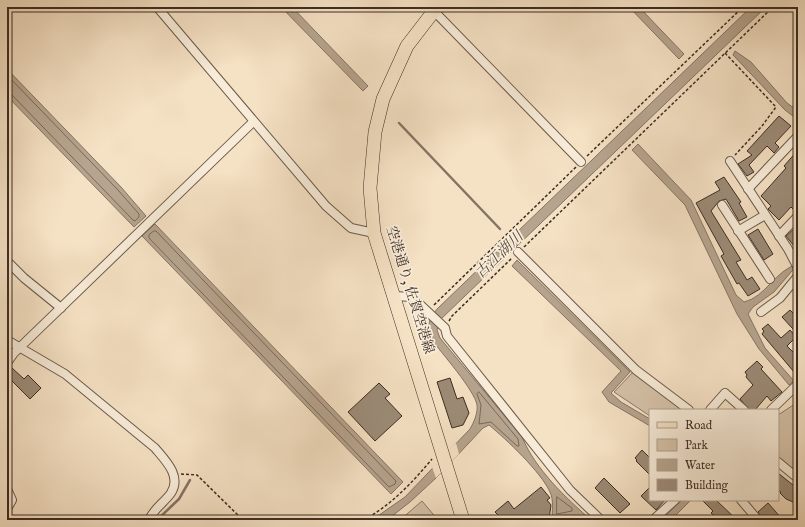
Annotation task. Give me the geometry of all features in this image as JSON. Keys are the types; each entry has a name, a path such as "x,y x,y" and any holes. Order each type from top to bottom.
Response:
{"main road":[{"name":"空港通り, 佐賀空港線","path":"433,8 408,46 383,98 375,132 370,188 374,233 463,520"}],"street":[{"path":"157,7 253,122 326,206 351,228 374,233"},
{"path":"433,8 581,162"},
{"path":"7,363 14,352 20,348 253,122"},
{"path":"748,189 798,136"},
{"path":"730,161 796,265"},
{"path":"722,206 770,279"},
{"path":"738,231 764,215"},
{"path":"779,236 798,216"},
{"path":"518,252 636,370 688,409"},
{"path":"7,261 24,278 61,308"},
{"path":"761,312 780,298 798,276"},
{"path":"394,296 412,297 445,328 447,336 570,490 601,520"},
{"path":"7,340 65,374 155,448 168,463 173,474 174,484 171,493 158,505 149,520"},
{"path":"772,409 795,386"},
{"path":"711,409 725,393 743,409"},
{"path":"779,463 796,476"},
{"path":"7,489 12,500 7,508"},
{"path":"653,520 674,501"},
{"path":"742,501 755,519"}],"path":[{"path":"445,328 452,316 773,7"},
{"path":"725,53 776,107 762,126 730,161"},
{"path":"364,520 381,510 416,479 434,457 442,452"},
{"path":"173,474 197,475 243,520"}],"green space":[{"path":"634,371 684,409 649,409 649,415 614,392"},
{"path":"798,402 797,473 779,458 779,414"},
{"path":"422,501 438,520 400,520"}],"water":[{"path":"281,7 292,7 368,86 363,91"},
{"path":"629,7 639,7 684,54 679,59"},
{"name":"古江湖川","path":"751,7 766,7 440,320 437,330 440,338 522,437 535,461 543,472 571,502 591,520 576,520 571,516 565,515 557,520 552,520 552,498 545,484 522,456 489,425 483,428 436,478 410,502 387,520 372,520 405,497 470,429 477,411 475,399 470,391 431,339 429,323 437,309"},
{"path":"735,51 751,62 787,103 798,111 798,120 785,110 733,55"},
{"path":"7,69 121,187 146,216 134,227 7,96"},
{"path":"638,144 691,200 736,295 744,302 758,295 783,272 798,264 774,292 753,307 748,314 765,348 794,381 789,385 759,349 737,314 685,205 632,150"},
{"path":"155,224 403,482 391,494 142,236"},
{"path":"517,260 630,372 611,393 621,402 649,418 649,425 609,402 602,392 621,371 512,266"},
{"path":"681,501 690,501 671,520 661,520"}],"pier":[{"path":"456,443 459,454 436,478 432,467"}],"building":[{"path":"779,116 791,126 775,143 779,147 774,153 767,146 749,165 754,172 747,176 738,164 752,155 747,151"},
{"path":"798,150 798,206 794,210 791,207 779,220 768,209 771,206 761,196 786,168 784,166"},
{"path":"724,177 741,202 739,203 747,217 739,221 726,199 719,201 711,211 741,260 736,262 747,280 752,277 760,289 748,296 739,283 737,284 721,256 724,254 696,203 720,190 715,182"},
{"path":"758,229 773,254 764,260 748,235"},
{"path":"794,229 798,234 798,251 786,236"},
{"path":"790,310 798,318 798,324 793,329 782,317"},
{"path":"768,324 781,338 790,330 796,337 787,346 798,357 798,368 794,372 762,334 764,331 762,329"},
{"path":"757,361 763,367 761,369 782,392 771,401 767,396 756,409 748,409 740,399 753,385 746,377 747,375 745,372"},
{"path":"12,368 24,379 28,375 41,388 30,399 7,376 7,372"},
{"path":"450,378 457,399 463,397 469,413 463,425 452,428 437,382"},
{"path":"379,383 390,394 385,398 402,416 375,441 348,412"},
{"path":"642,450 649,457 649,474 636,461 637,460 635,458"},
{"path":"779,474 798,489 798,503 795,500 793,502 786,499 780,493 781,492 779,491"},
{"path":"604,478 630,504 620,513 595,488"},
{"path":"541,487 550,498 547,500 551,505 549,520 493,520 499,516 495,512 508,501 514,509"},
{"path":"649,488 649,501 664,501 656,510 641,496"},
{"path":"703,501 717,501 737,520 719,520 711,513 713,511"},
{"path":"768,503 783,520 763,520 758,512"}],"waterway":[{"path":"399,123 500,229"},
{"path":"157,520 179,499 190,480"}]}
